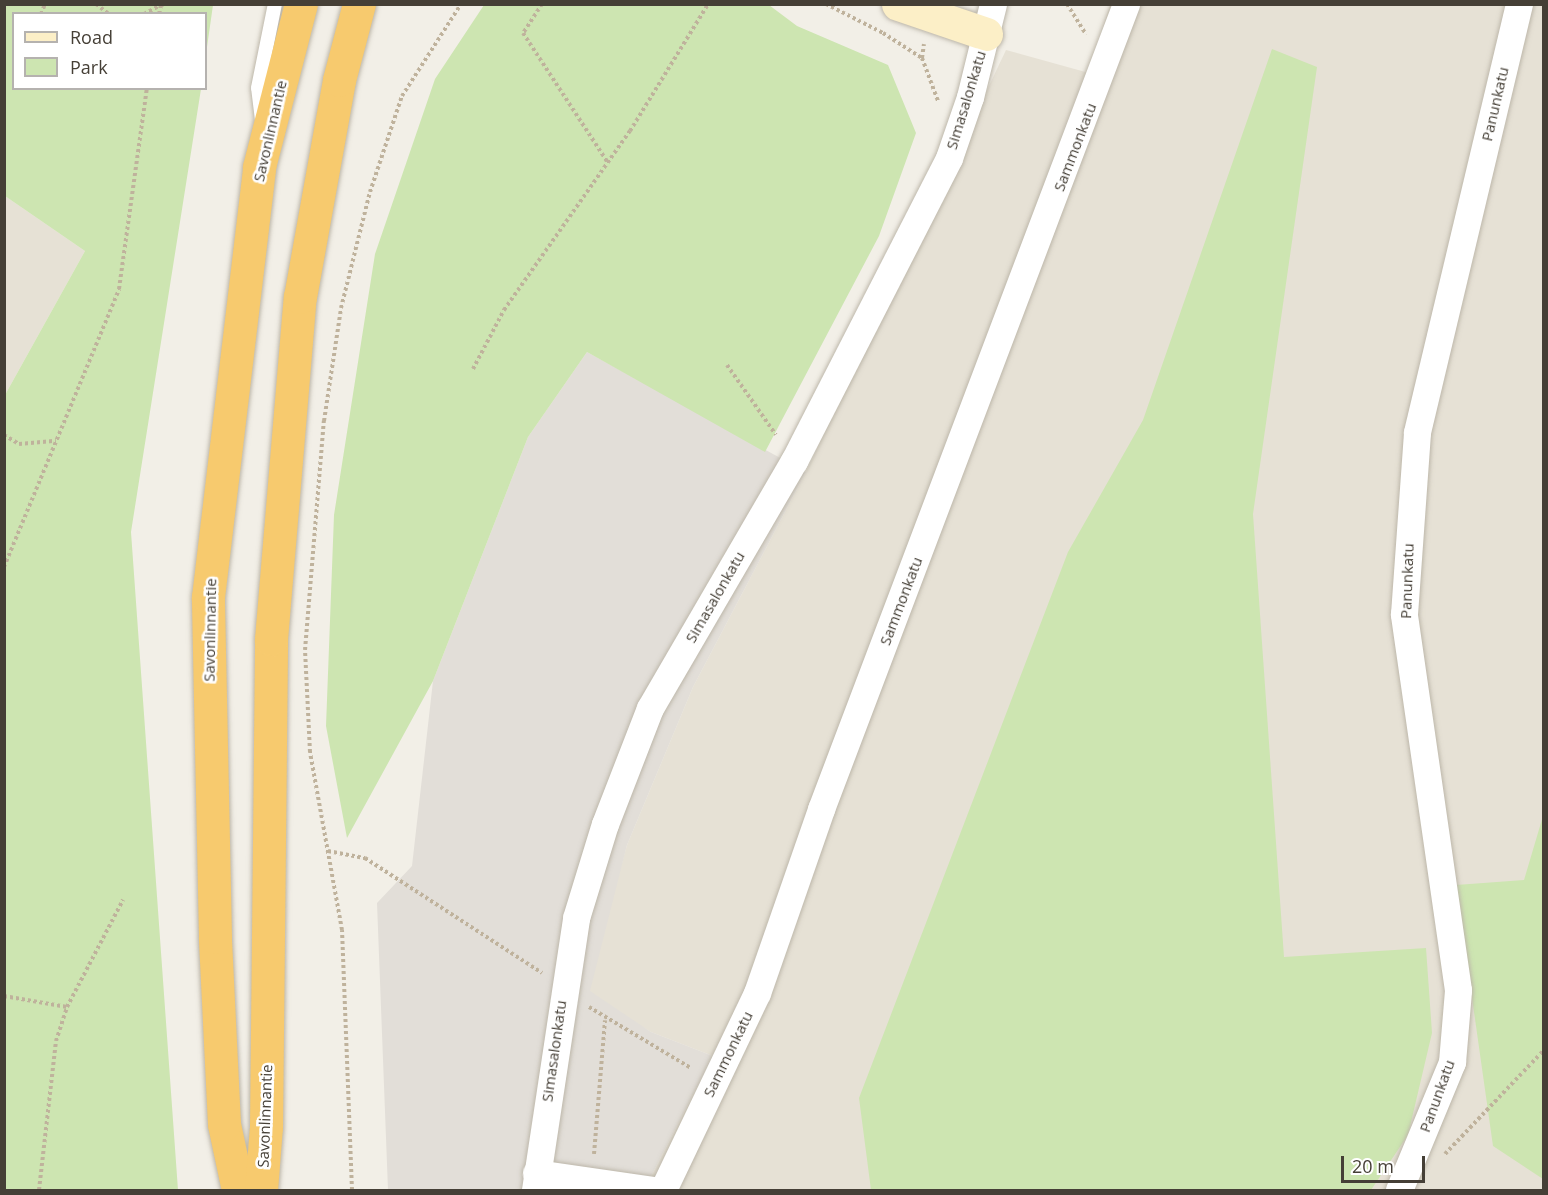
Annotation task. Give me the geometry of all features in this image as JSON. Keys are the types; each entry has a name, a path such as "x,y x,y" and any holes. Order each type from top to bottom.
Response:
{"highway":[{"name":"Savonlinnantie","path":"238,1191 224,1124 215,937 208,597 258,167 301,4"},
{"name":"Savonlinnantie","path":"261,1191 266,1126 274,604 300,297 339,80 359,4"}],"street":[{"path":"898,4 989,19"},
{"name":"Sammonkatu","path":"663,1191 757,993 821,809 1126,4"},
{"name":"Panunkatu","path":"1402,1188 1452,1062 1458,990 1404,614 1417,432 1519,4"},
{"name":"Simasalonkatu","path":"536,1182 576,918 604,824 650,708 794,460 948,158 970,97 989,19"},
{"path":"536,1182 592,1181 653,1191"}],"lane":[{"path":"268,132 260,118 258,88 274,4"}],"path":[{"path":"352,1191 342,930 310,752 305,650 324,421 339,319 370,192 402,96 462,4"},
{"path":"542,4 523,33 608,163"},
{"path":"473,369 504,310 608,163 708,4"},
{"path":"826,4 883,33 922,58 939,109"},
{"path":"148,12 163,5"},
{"path":"4,567 119,289 147,90"},
{"path":"727,365 794,460"},
{"path":"4,435 19,444 56,441"},
{"path":"328,851 365,858 564,988 605,1020 715,1081"},
{"path":"39,1191 57,1041 67,1007 123,900"},
{"path":"4,996 67,1007"},
{"path":"592,1181 605,1020"},
{"path":"1402,1188 1448,1152 1544,1050"}],"shaded area":[{"path":"1110,5 1543,5 1543,1190 644,1190 713,1056 651,1032 586,993 627,845 693,687 806,472 1006,50 1089,73"},
{"path":"5,196 85,251 5,395"},
{"path":"587,352 806,472 693,687 627,845 590,991 651,1032 713,1056 644,1190 388,1190 377,903 412,866 433,681 528,437"}],"green space":[{"path":"5,4 213,5 207,47 207,12 12,12 12,90 201,90 131,532 178,1190 5,1190 5,395 85,251 5,196"},
{"path":"484,5 769,5 797,26 888,65 916,133 879,236 765,452 587,352 528,437 433,681 347,838 326,726 334,515 375,254 435,79"},
{"path":"1272,49 1317,67 1253,514 1284,957 1426,948 1432,1033 1408,1135 1371,1190 871,1190 859,1098 1068,552 1143,420"},
{"path":"1543,816 1543,1179 1493,1146 1456,885 1524,880"}]}
